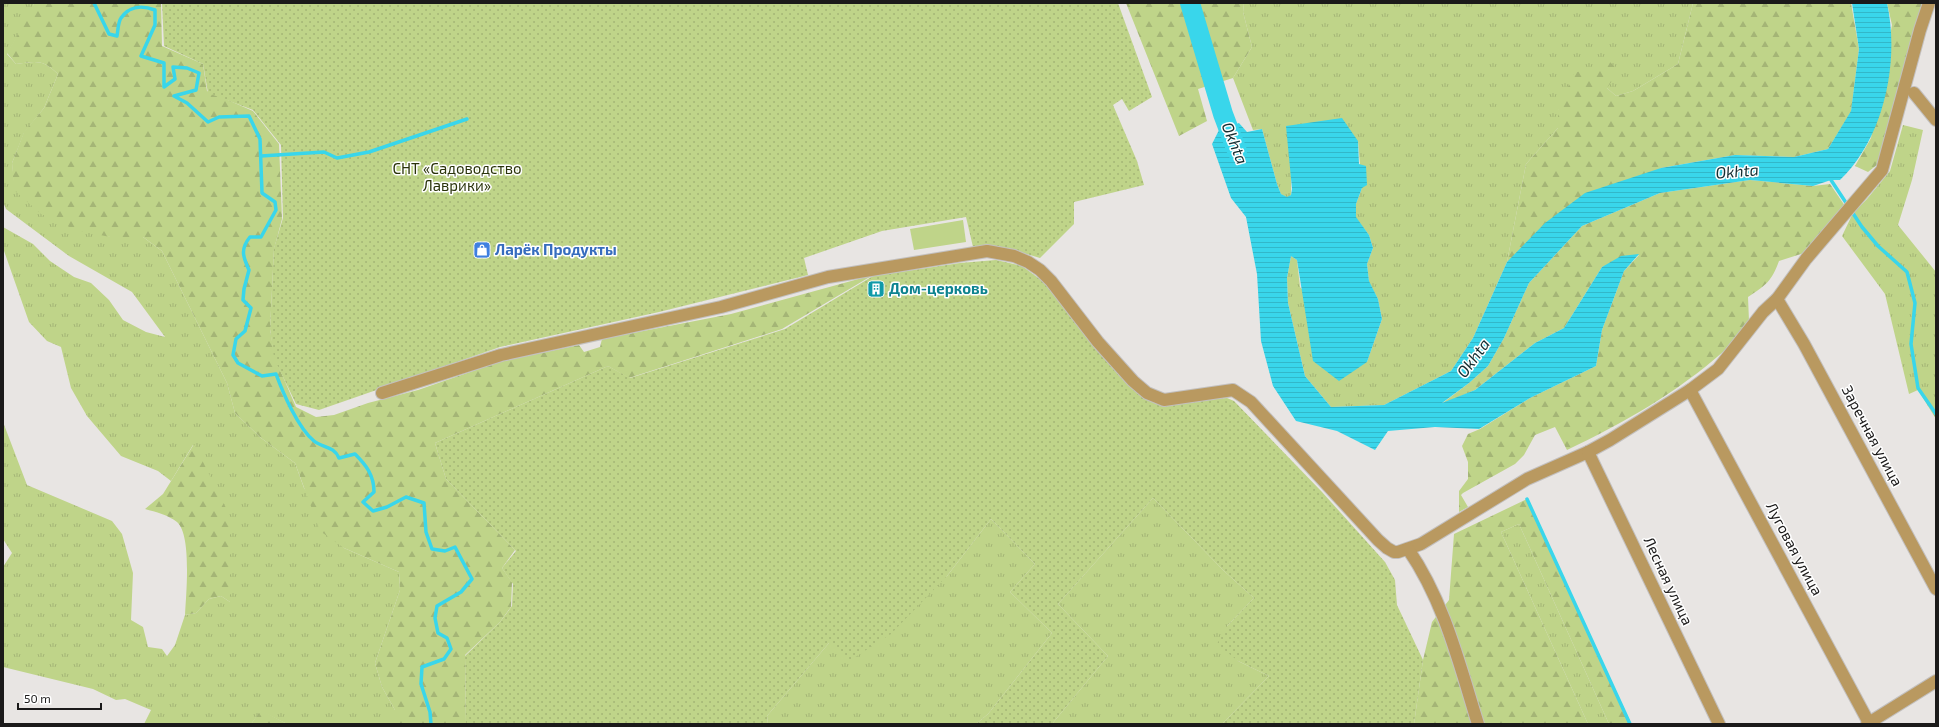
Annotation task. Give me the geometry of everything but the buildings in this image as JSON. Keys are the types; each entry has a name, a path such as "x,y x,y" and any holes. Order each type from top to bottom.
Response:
{"street":[{"path":"382,394 501,355 721,307 828,277 986,251 1014,256 1028,262 1040,270 1113,359 1133,381 1147,393 1164,400 1234,390 1251,402 1378,540 1394,552 1408,549 1421,544 1448,529 1527,479 1588,452 1690,390 1718,369 1763,312 1776,300 1806,259 1882,170 1920,30 1929,3"},
{"path":"1914,93 1936,120"},
{"name":"Заречная улица","path":"1776,300 1804,344 1936,589"},
{"name":"Луговая улица","path":"1690,390 1874,722"},
{"name":"Лесная улица","path":"1588,452 1719,724"},
{"path":"1408,549 1423,571 1443,612 1478,724"},
{"path":"1874,722 1936,680"}],"green space":[{"path":"3,3 34,3 32,12 7,54 16,64 39,62 53,69 58,74 44,108 24,133 12,163 15,190 110,237 143,237 162,251 227,383 235,413 261,438 295,463 304,488 344,548 399,572 400,590 375,663 382,687 395,710 395,724 287,724 261,711 251,724 144,724 151,710 125,699 116,700 93,689 3,667 3,567 12,553 3,539 3,422 27,485 112,521 122,534 133,573 131,620 143,627 148,647 162,649 167,656 175,645 185,615 196,613 209,599 221,596 230,602 193,445 171,481 158,471 121,456 87,416 71,388 61,347 47,341 29,322 3,248 3,227 33,244 50,261 74,277 91,283 109,300 123,320 146,332 165,337 132,292 69,256 6,209 3,202"},
{"path":"34,3 161,3 162,46 203,64 207,91 253,111 279,144 282,219 274,249 270,330 275,358 296,407 316,417 334,415 368,403 418,390 499,362 579,345 584,352 600,347 602,339 731,314 873,275 782,329 629,378 608,366 435,443 446,479 515,550 502,568 512,582 511,607 500,622 465,655 466,724 395,724 395,710 382,687 375,663 400,590 399,572 344,548 320,531 295,463 261,438 235,413 227,383 162,251 143,237 110,237 76,230 41,214 14,190 12,163 24,132 44,108 58,74 53,69 39,62 16,64 7,53 31,12"},
{"name":"СНТ «Садоводство Лаврики»","path":"162,3 1118,3 1152,97 1129,111 1122,99 1113,105 1137,161 1144,185 1074,202 1074,224 1040,258 999,247 973,247 966,217 882,231 804,258 808,275 659,312 500,347 319,410 296,404 274,358 270,329 274,248 283,218 281,145 253,110 208,93 203,64 164,46"},
{"path":"1126,3 1244,3 1243,12 1252,47 1233,78 1198,89 1207,121 1179,136"},
{"path":"1244,3 1693,3 1678,64 1633,91 1616,96 1607,88 1558,110 1558,128 1526,164 1507,262 1473,338 1451,371 1384,405 1331,407 1305,376 1288,303 1287,278 1291,256 1297,260 1300,287 1367,362 1382,319 1378,299 1369,282 1367,264 1373,248 1369,235 1356,218 1356,204 1362,188 1358,141 1291,179 1291,195 1287,198 1281,194 1262,129 1253,130 1233,78 1252,47 1243,12"},
{"path":"1693,3 1851,3 1859,49 1851,112 1828,149 1794,157 1735,155 1661,168 1507,262 1526,164 1558,128 1558,110 1574,73 1610,62 1619,71 1607,88 1616,96 1633,91 1678,64"},
{"path":"1887,3 1924,3 1878,164 1868,172 1855,166 1871,138 1892,25"},
{"path":"1903,125 1923,130 1912,180 1898,225 1936,272 1936,419 1918,390 1909,394 1885,294 1842,236 1853,213 1867,199 1890,171"},
{"path":"1750,180 1813,186 1830,184 1845,206 1804,253 1779,261 1771,278 1759,290 1748,297 1749,321 1727,348 1706,366 1649,406 1567,450 1555,427 1535,435 1524,455 1515,464 1461,495 1468,507 1459,512 1459,491 1468,479 1468,462 1462,446 1468,434 1480,429 1530,398 1596,366 1602,330 1624,271 1639,255 1602,267 1564,328 1535,343 1475,390 1440,405 1469,383 1488,366 1504,338 1529,283 1582,226 1660,193"},
{"path":"963,220 966,242 914,250 910,229"},
{"path":"996,260 1022,266 1045,283 1162,403 1227,398 1234,401 1322,492 1385,562 1395,580 1397,605 1423,660 1414,724 1222,724 1269,676 1238,661 1217,644 1227,626 1254,598 1224,571 1153,498 1058,604 1108,656 1052,724 976,724 988,714 1052,633 1010,592 1035,564 991,519 947,576 891,634 849,661 829,643 767,716 768,724 466,724 465,656 500,622 512,606 513,584 502,568 516,551 446,479 435,443 608,366 630,378 785,329 873,276 960,263"},
{"path":"194,444 230,516 230,602 221,596 209,599 196,613 185,615 187,566 185,539 182,529 177,522 170,517 145,509 163,494"},
{"path":"1153,498 1224,571 1254,598 1227,626 1238,661 1269,676 1222,724 1052,724 1108,656 1058,604"},
{"path":"1527,499 1630,724 1609,724 1519,524 1501,532 1588,724 1414,724 1423,660 1432,622 1449,600 1454,534"},
{"path":"991,519 1035,564 1010,592 1052,633 988,714 976,724 768,724 767,716 829,643 947,576"},
{"path":"1519,524 1609,724 1588,724 1501,532"},
{"path":"261,710 287,724 251,724"}],"water":[{"path":"1852,3 1887,3 1891,26 1891,49 1885,98 1878,121 1868,143 1855,163 1840,180 1831,180 1813,186 1750,180 1660,193 1582,226 1529,283 1504,338 1488,366 1469,383 1442,403 1475,390 1535,343 1564,328 1602,267 1621,256 1639,254 1624,271 1602,330 1596,366 1530,398 1479,429 1435,427 1388,431 1375,450 1337,431 1296,421 1273,386 1261,341 1257,274 1246,217 1231,198 1212,144 1219,130 1239,123 1247,132 1262,129 1277,184 1281,194 1287,197 1291,195 1292,189 1286,126 1342,118 1358,141 1359,164 1366,166 1367,185 1362,188 1356,204 1356,217 1369,235 1373,248 1367,264 1369,281 1378,299 1382,319 1367,362 1339,381 1313,361 1297,260 1291,256 1287,278 1288,303 1305,376 1331,407 1384,405 1451,371 1473,338 1507,262 1545,223 1585,193 1661,168 1735,155 1794,157 1828,149 1851,111 1859,49"}],"waterway":[{"path":"94,3 109,34 117,36 120,20 128,11 141,7 155,10 155,25 141,56 164,63 164,87 175,79 173,67 187,68 199,73 196,90 174,96 187,103 208,122 219,117 249,116 260,139 262,193 275,202 276,210 261,237 250,237 244,249 244,257 249,270 243,300 251,308 245,331 236,339 233,355 238,363 262,376 276,374 292,410 302,428 308,435 317,443 334,451 339,458 355,454 359,458 366,466 373,480 374,492 363,502 373,511 387,507 406,497 424,503 426,532 432,549 445,551 455,547 472,579 461,592 437,606 435,618 438,633 447,638 451,649 444,659 422,667 421,684 430,712 431,724"},
{"name":"Okhta","path":"1190,3 1223,114 1237,151"},
{"path":"261,156 324,152 337,158 369,152 467,119"},
{"path":"1831,180 1862,227 1878,246 1907,272 1915,303 1911,344 1918,388 1936,414"},
{"path":"1527,499 1630,724"}],"place":[{"name":"Ларёк Продукты","path":"482,250"},
{"name":"Дом-церковь","path":"876,289"}]}
